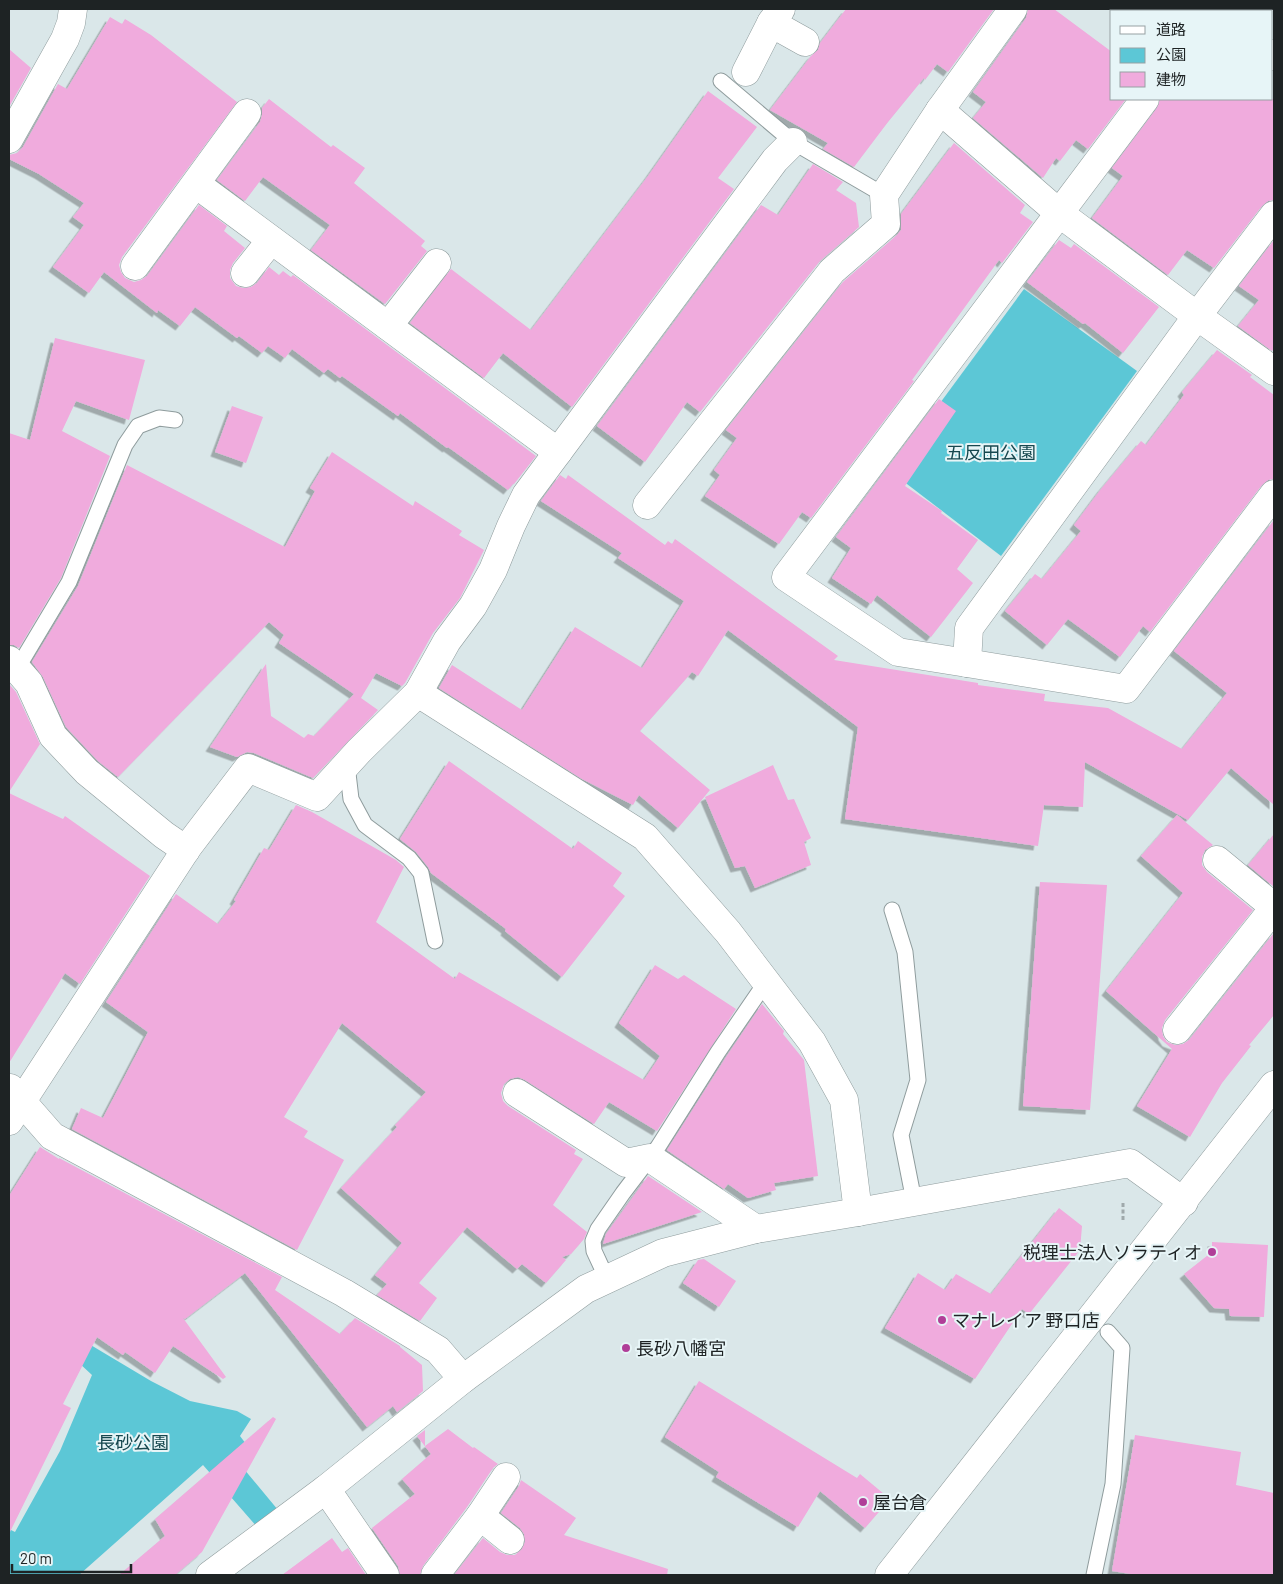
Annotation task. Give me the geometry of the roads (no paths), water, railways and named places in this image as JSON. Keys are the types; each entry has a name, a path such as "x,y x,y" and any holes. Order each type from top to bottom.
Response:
{"street":[{"path":"9,139 65,39 71,24 73,9"},
{"path":"647,505 832,271 886,224 884,195 940,110 1013,9"},
{"path":"734,76 776,16 805,42"},
{"path":"1144,100 786,577 898,652 1126,689 1274,494"},
{"path":"940,110 1060,213 1274,371"},
{"path":"135,266 247,113"},
{"path":"462,1379 438,1350 344,1293 52,1136 13,1103 186,850 248,768 317,797 346,764 418,693 447,641 473,606 489,578 526,495 775,160 793,142"},
{"path":"196,184 558,452"},
{"path":"967,662 969,628 1197,316 1274,215"},
{"path":"245,273 271,240"},
{"path":"388,326 437,263"},
{"path":"13,665 29,683 53,736 87,772 164,835 186,850"},
{"path":"418,693 645,837 728,932 812,1042 844,1100 858,1212"},
{"path":"1177,1030 1274,908 1217,860"},
{"path":"517,1093 626,1163 650,1158 756,1228"},
{"path":"889,1575 1272,1093"},
{"path":"210,1575 326,1489 462,1379 586,1289 662,1253 756,1228 858,1212 1130,1163 1184,1202"},
{"path":"436,1575 480,1516 506,1477"},
{"path":"326,1489 385,1575"},
{"path":"480,1516 510,1540"}],"lane":[{"path":"734,76 793,142 884,195"},
{"path":"13,665 69,582 124,446 138,426 159,418 175,420"},
{"path":"346,764 351,798 365,825 409,858 421,873 435,941"},
{"path":"892,910 905,952 918,1080 901,1135 914,1202"},
{"path":"606,1279 594,1251 593,1241 598,1229 650,1158 718,1052 766,982"},
{"path":"1094,1575 1113,1484 1122,1348 1108,1332"}],"place":[{"name":"税理士法人ソラティオ","path":"1212,1252"},
{"name":"マナレイア 野口店","path":"942,1320"},
{"name":"長砂八幡宮","path":"626,1348"},
{"name":"屋台倉","path":"863,1502"}],"park label":[{"name":"五反田公園","path":"991,452"},
{"name":"長砂公園","path":"133,1442"}]}
